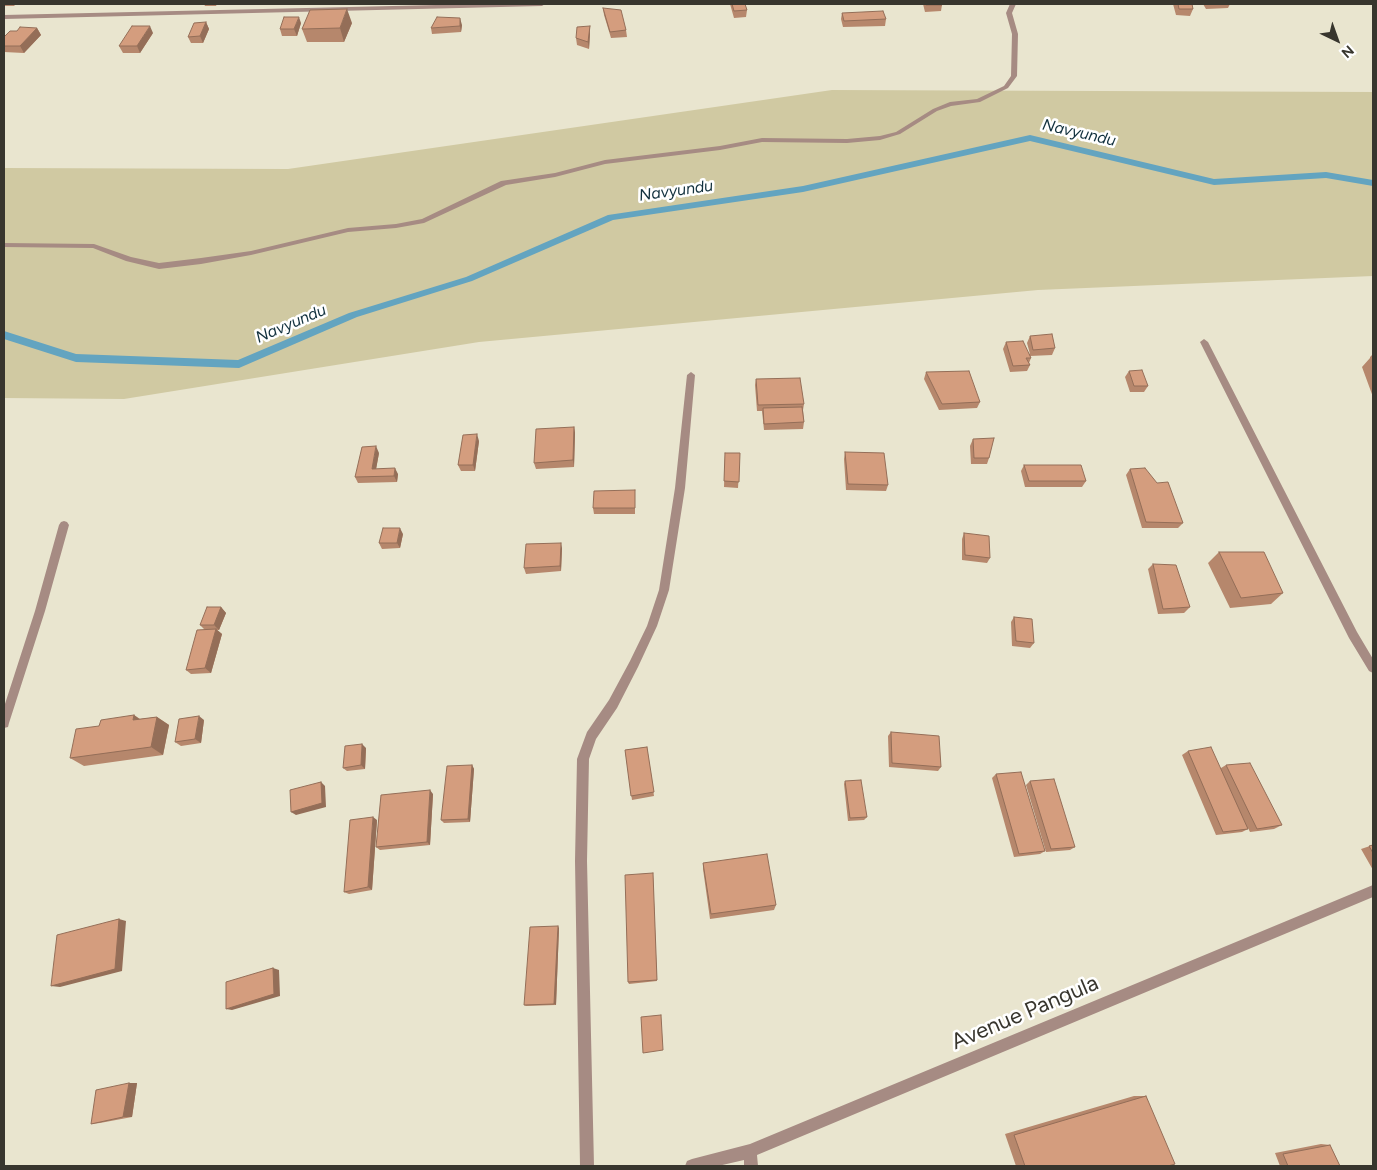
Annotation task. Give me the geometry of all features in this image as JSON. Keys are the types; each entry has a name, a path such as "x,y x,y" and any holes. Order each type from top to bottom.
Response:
{"street":[{"path":"157,14 164,4"},
{"path":"4,16 542,4"},
{"path":"4,245 94,246 129,259 159,266 201,261 251,253 348,230 396,226 424,221 504,183 555,175 605,162 720,148 762,140 847,141 880,138 898,132 935,110 950,104 987,98 1006,86 1014,76 1015,34 1009,13 1013,4"},
{"path":"1204,342 1353,635 1373,668"},
{"path":"587,1166 581,861 584,759 591,736 613,704 652,626 664,590 680,488 692,375"},
{"path":"4,723 40,611 64,525"},
{"name":"Avenue Pangula","path":"692,1166 750,1150 1373,891"},
{"path":"750,1150 752,1166"}],"shaded area":[{"path":"832,90 1373,92 1373,276 1038,290 479,342 124,399 4,398 4,168 288,169"}],"building":[{"path":"732,4 745,4 747,10 734,11"},
{"path":"942,4 942,5 926,5"},
{"path":"1178,4 1192,4 1193,9 1179,9"},
{"path":"603,8 621,10 626,30 610,32"},
{"path":"347,9 340,28 302,29 310,10"},
{"path":"883,11 886,19 844,21 842,13"},
{"path":"284,17 299,17 294,29 280,29"},
{"path":"437,17 460,18 460,26 431,28"},
{"path":"206,22 200,36 188,37 194,23"},
{"path":"132,26 150,26 137,46 119,46"},
{"path":"590,26 588,42 576,38 577,27"},
{"path":"20,27 37,28 20,46 4,46 4,37 10,31 17,31"},
{"path":"1052,334 1055,348 1033,350 1030,336"},
{"path":"1023,341 1031,358 1026,358 1030,365 1013,366 1006,342"},
{"path":"1142,370 1148,386 1134,386 1129,371"},
{"path":"969,371 980,402 942,404 926,372"},
{"path":"800,378 804,404 758,405 756,379"},
{"path":"802,407 804,422 764,424 763,408"},
{"path":"574,427 573,460 534,463 536,429"},
{"path":"477,434 473,465 458,465 463,435"},
{"path":"994,438 989,458 974,458 973,439"},
{"path":"376,446 372,469 395,468 394,476 355,477 362,447"},
{"path":"845,452 884,453 888,485 848,484"},
{"path":"725,453 740,453 739,482 724,481"},
{"path":"1024,465 1081,465 1086,481 1029,481"},
{"path":"1145,468 1157,483 1168,482 1183,523 1146,522 1130,469"},
{"path":"635,490 635,508 593,508 594,491"},
{"path":"383,528 400,528 397,543 379,543"},
{"path":"964,533 989,536 990,558 965,555"},
{"path":"561,543 560,566 524,568 526,544"},
{"path":"1219,552 1264,552 1283,593 1241,598"},
{"path":"1153,564 1176,565 1190,607 1163,609"},
{"path":"207,607 221,607 214,625 200,625"},
{"path":"1014,617 1032,619 1034,643 1016,641"},
{"path":"216,629 205,668 186,670 197,630"},
{"path":"134,715 133,720 157,717 151,747 70,758 76,729 99,726 101,720"},
{"path":"199,716 195,739 175,742 179,719"},
{"path":"891,732 939,736 941,767 892,763"},
{"path":"362,744 361,765 343,768 345,746"},
{"path":"647,747 654,792 631,796 625,750"},
{"path":"1211,747 1248,829 1223,832 1188,751"},
{"path":"1250,763 1282,825 1257,829 1226,765"},
{"path":"472,765 468,819 441,820 447,766"},
{"path":"1021,772 1045,851 1019,854 996,774"},
{"path":"1054,779 1075,847 1051,849 1030,781"},
{"path":"861,780 867,817 850,818 845,781"},
{"path":"321,782 322,803 291,812 290,790"},
{"path":"430,790 427,842 376,847 381,795"},
{"path":"373,817 368,887 344,892 350,820"},
{"path":"1373,845 1373,853 1369,846"},
{"path":"767,854 776,905 711,914 703,863"},
{"path":"653,873 657,980 628,982 625,875"},
{"path":"119,919 115,969 51,986 57,935"},
{"path":"558,926 554,1004 524,1005 530,927"},
{"path":"273,968 274,994 226,1009 226,982"},
{"path":"661,1015 663,1050 643,1053 641,1017"},
{"path":"129,1083 123,1117 91,1124 96,1090"},
{"path":"1146,1096 1175,1164 1168,1166 1025,1166 1014,1135"},
{"path":"1330,1145 1340,1166 1288,1166 1283,1154"}],"waterway":[{"name":"Navyundu","path":"4,335 76,358 239,364 353,315 469,279 611,217 803,189 1030,138 1214,182 1326,175 1373,183"}]}
